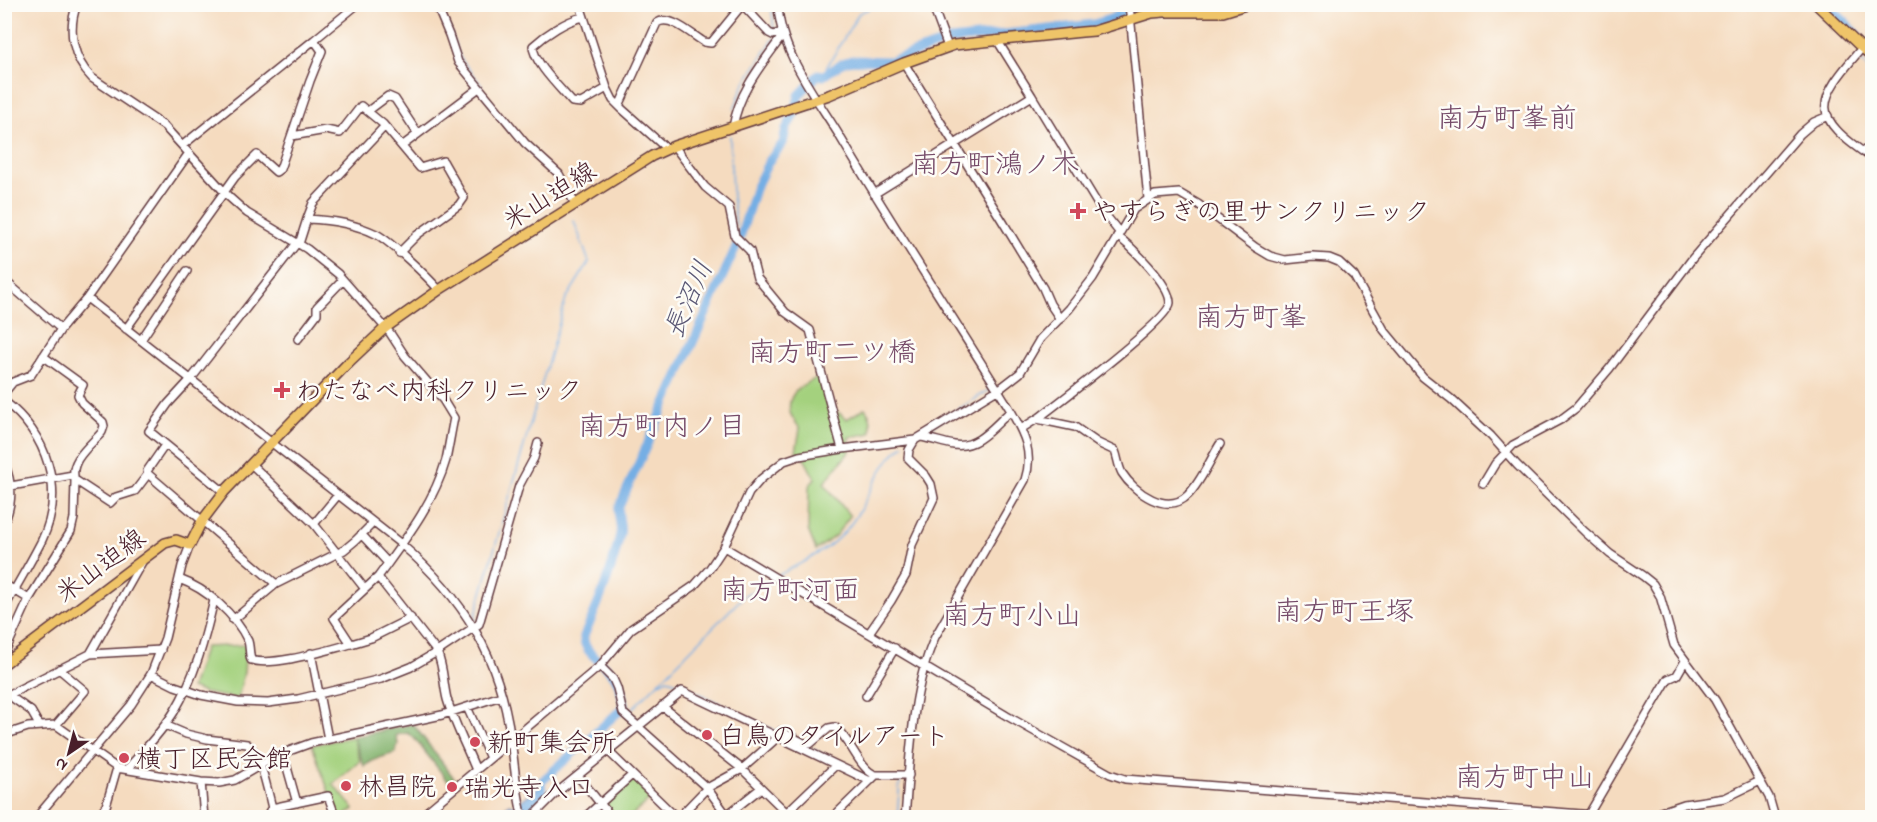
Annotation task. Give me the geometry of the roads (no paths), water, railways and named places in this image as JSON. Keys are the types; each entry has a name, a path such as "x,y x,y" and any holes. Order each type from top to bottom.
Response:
{"main road":[{"name":"米山迫線","path":"4,664 165,543 177,540 190,545 202,521 224,492 349,362 385,328 439,290 640,163 671,148 818,99 946,44 1094,31 1130,18 1164,12 1223,12 1249,4"},
{"path":"1816,4 1857,54 1872,56"}],"street":[{"path":"77,4 73,24 74,49 82,68 92,78 160,123 247,213 298,243 344,280 443,400 454,418 446,461 420,515 378,577 334,618 351,644"},
{"path":"183,145 358,4"},
{"path":"436,4 458,62 525,143 559,174 573,205"},
{"path":"582,4 580,8 607,88 619,105 671,148 705,187 729,207 733,230 739,241 750,251 757,278 785,312 810,330 842,449"},
{"path":"733,127 737,109 748,83 778,34 778,4"},
{"path":"932,4 946,44"},
{"path":"1129,4 1148,199"},
{"path":"619,105 657,22 670,21 704,42 711,43 742,5 778,34 874,194 1022,431 1029,450 1025,480 935,637 924,665 918,689 905,818"},
{"path":"584,17 575,19 539,40 532,46 532,51 572,102 581,103 607,88"},
{"path":"126,329 223,190 257,155 276,172 280,169 322,51 314,40"},
{"path":"997,40 1118,234 1127,247 1141,256 1160,281 1169,300 1169,307 1150,329 1024,427"},
{"path":"1857,54 1836,78 1828,92 1826,102 1828,116 1833,127 1841,135 1872,158"},
{"path":"904,63 1004,222 1060,319"},
{"path":"402,146 479,88"},
{"path":"368,111 388,96 394,99 418,134"},
{"path":"874,194 1032,96"},
{"path":"292,136 326,130 340,133 361,106 384,127 420,168 443,161 464,198 459,205 417,235 399,253"},
{"path":"1483,484 1495,464 1523,438 1560,420 1576,408 1610,368 1706,242 1800,134 1814,122 1828,116"},
{"path":"224,492 150,433 150,429 298,243 313,203 384,127"},
{"path":"4,393 13,382 31,375 61,329 87,298 189,153"},
{"path":"869,633 906,575 912,545 934,498 932,484 908,458 909,450 918,439 998,390 1020,373 1040,339 1060,319 1093,278 1134,208 1155,195 1179,193 1255,247 1278,259 1322,257 1339,262 1354,276 1384,330 1423,377 1470,415 1585,532 1653,584 1660,596 1674,645 1710,692 1769,797 1775,818"},
{"path":"307,219 328,220 378,235 439,290"},
{"path":"141,340 187,271"},
{"path":"4,280 61,329"},
{"path":"298,339 317,314 317,307 344,280"},
{"path":"87,298 401,544 448,589 460,604 491,661 511,740 518,800 523,818"},
{"path":"4,654 29,599 71,531 74,518 74,464 102,432 104,424 79,399 78,395 83,385 43,356"},
{"path":"4,401 20,414 37,435 46,453 52,479 52,506 48,525 4,609"},
{"path":"419,818 601,664 631,629 694,586 724,547 745,500 769,472 791,458 842,449 918,439 956,446 974,442 983,437 1011,411"},
{"path":"1036,419 1075,427 1114,451 1124,475 1145,496 1154,501 1169,503 1187,496 1220,444"},
{"path":"152,674 186,690 227,700 257,703 284,702 381,679 411,667 437,652 479,624 519,486 534,458 538,443"},
{"path":"11,486 74,478 110,503 116,497 135,491 165,445"},
{"path":"4,463 11,486 10,503 4,523"},
{"path":"252,464 314,524 365,589"},
{"path":"148,474 276,584"},
{"path":"314,524 338,495"},
{"path":"233,620 276,584 336,553 362,535 373,523"},
{"path":"362,535 388,563"},
{"path":"36,818 93,751 152,674 162,650 178,579 190,545"},
{"path":"724,547 1078,757 1125,780 1634,818"},
{"path":"90,654 144,560"},
{"path":"378,577 437,652 442,663 445,692 476,770"},
{"path":"178,579 191,584 214,600 233,620 248,640 251,660 254,661 282,660 351,644 371,638 411,618"},
{"path":"4,584 29,599"},
{"path":"128,769 165,725 186,690 201,651 214,600"},
{"path":"866,696 895,648"},
{"path":"6,695 90,654 162,650"},
{"path":"311,653 328,739"},
{"path":"1587,815 1668,680 1677,675 1685,661"},
{"path":"601,664 613,679 622,711 707,788 728,816 761,788"},
{"path":"57,725 85,691 59,669"},
{"path":"531,818 680,692 777,735 836,765 873,777 909,775"},
{"path":"6,695 31,711 39,725"},
{"path":"4,735 16,729 57,725 117,768 201,782 231,781 283,753 328,739 452,712 501,696"},
{"path":"662,706 742,769 790,815 836,765"},
{"path":"466,707 490,758"},
{"path":"165,725 186,734 247,744 251,747 260,766 272,808 269,818"},
{"path":"777,735 810,744 830,728 835,728 843,735 873,777"},
{"path":"608,751 678,818 707,788 742,769 777,735"},
{"path":"283,753 297,803"},
{"path":"97,817 105,806 117,768"},
{"path":"584,818 632,774"},
{"path":"578,776 612,818"},
{"path":"832,818 873,777"},
{"path":"1643,818 1684,804 1725,798 1760,781"},
{"path":"201,782 204,818"},
{"path":"272,808 328,796 336,818"}],"water":[{"path":"537,788 544,795 532,806 514,816 510,809 501,817 495,818 509,804 514,806"}],"waterway":[{"path":"440,4 460,58 482,86"},
{"path":"771,4 774,30"},
{"path":"819,74 825,70 859,13 880,4"},
{"name":"長沼川","path":"532,800 542,792 541,782 624,707 616,679 590,653 584,642 584,636 614,560 620,530 619,507 740,238 755,189 769,161 783,143 799,95 819,74 823,76 842,63 852,60 890,61 951,40 1094,24 1113,18 1129,9 1160,4"},
{"name":"長沼川","path":"1199,4 1211,7 1229,4"},
{"name":"長沼川","path":"1827,4 1857,34"},
{"path":"734,109 744,84 774,38"},
{"path":"1860,60 1872,74"},
{"path":"507,128 538,160"},
{"path":"730,136 732,196 736,225"},
{"path":"553,173 563,190"},
{"path":"476,621 475,617 566,299 589,262 574,221"},
{"path":"932,426 989,390"},
{"path":"779,575 829,546 846,530 889,460 904,445"},
{"path":"630,711 745,595 771,580"},
{"path":"659,683 667,679 674,681 777,732"},
{"path":"808,747 826,756"},
{"path":"862,774 872,776"},
{"path":"897,818 900,779"}],"place":[{"name":"やすらぎの里サンクリニック","path":"1078,211"},
{"name":"わたなべ内科クリニック","path":"282,390"},
{"name":"白鳥のタイルアート","path":"707,735"},
{"name":"新町集会所","path":"475,742"},
{"name":"横丁区民会館","path":"124,758"},
{"name":"林昌院","path":"346,786"},
{"name":"瑞光寺入口","path":"452,787"}],"district":[{"name":"南方町峯前","path":"1507,117"},
{"name":"南方町鴻ノ木","path":"995,163"},
{"name":"南方町峯","path":"1251,316"},
{"name":"南方町二ツ橋","path":"832,351"},
{"name":"南方町内ノ目","path":"662,425"},
{"name":"南方町河面","path":"790,589"},
{"name":"南方町王塚","path":"1344,610"},
{"name":"南方町小山","path":"1012,614"},
{"name":"南方町中山","path":"1525,776"}]}
